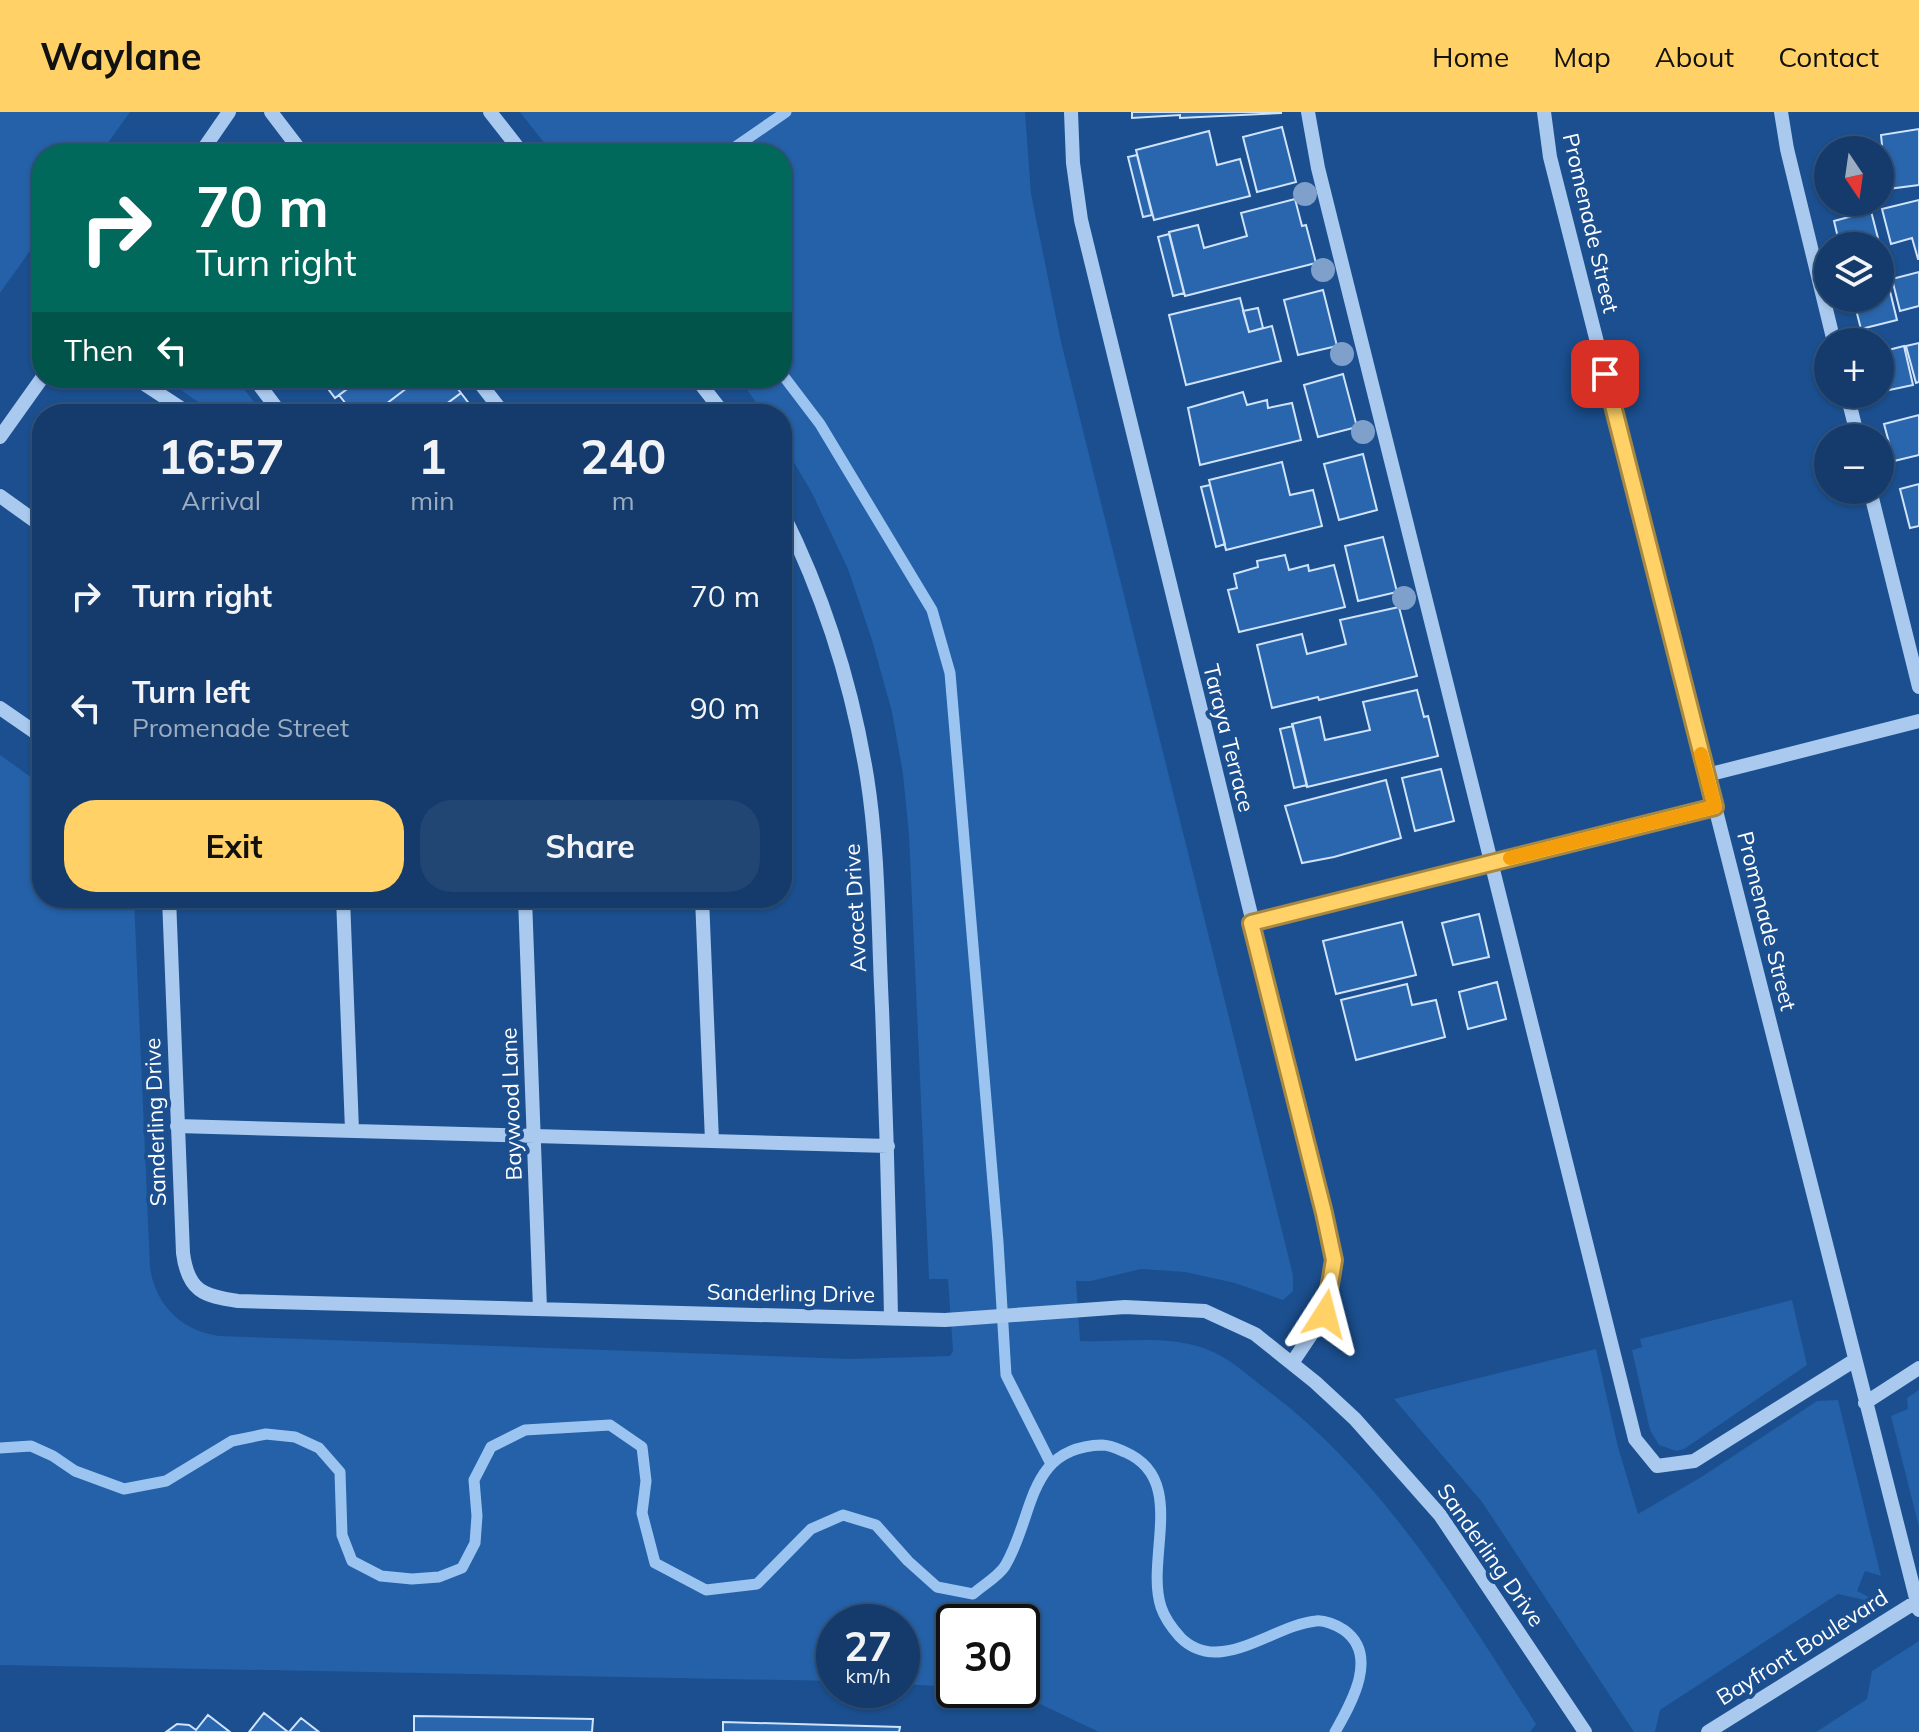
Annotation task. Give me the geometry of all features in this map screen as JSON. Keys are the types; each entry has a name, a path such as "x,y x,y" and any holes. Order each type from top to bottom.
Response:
{"street":[{"path":"207,144 229,112"},
{"path":"271,112 295,144"},
{"path":"490,112 515,144"},
{"name":"Taraya Terrace","path":"1071,112 1073,163 1081,220 1334,1260 1325,1314 1292,1363"},
{"path":"1308,112 1318,168 1635,1439 1657,1466 1694,1461 1855,1360"},
{"name":"Promenade Street","path":"1544,112 1550,157 1918,1603"},
{"path":"1781,112 1787,149 1831,328"},
{"path":"0,437 35,388"},
{"path":"150,388 175,404"},
{"path":"484,388 496,404"},
{"path":"704,388 716,404"},
{"path":"0,496 32,519"},
{"path":"1873,504 1919,687"},
{"name":"Avocet Drive","path":"792,535 812,578 845,672 867,779 873,829 888,1146 891,1317"},
{"path":"0,708 32,730"},
{"path":"1707,775 1919,721"},
{"path":"1251,923 1715,807"},
{"name":"Sanderling Drive","path":"169,908 185,1272 196,1288 213,1298 945,1320 1125,1307 1205,1311 1255,1334 1355,1419 1440,1515 1585,1732"},
{"path":"343,908 352,1130"},
{"name":"Baywood Lane","path":"525,908 540,1309"},
{"path":"702,908 712,1141"},
{"path":"177,1126 888,1146"},
{"path":"1865,1403 1919,1368"},
{"name":"Bayfront Boulevard","path":"1708,1732 1918,1603"}],"shaded area":[{"path":"0,112 130,112 107,144 32,144 32,248 0,293"},
{"path":"520,112 1025,112 1031,194 1061,342 1293,1275 1293,1291 1283,1300 1235,1283 1185,1272 1141,1269 1091,1281 1076,1281 1080,1341 1159,1340 1206,1349 1238,1367 1309,1425 1383,1502 1447,1588 1536,1724 1530,1732 1099,1732 1040,1704 1040,1604 936,1604 936,1686 920,1685 920,1604 816,1604 816,1681 0,1665 0,755 32,778 32,908 134,908 150,1267 164,1304 182,1322 219,1336 851,1359 950,1356 953,1351 948,1279 929,1279 909,835 903,774 892,712 848,569 792,459 792,404 757,404 746,388 792,388 792,144 545,144"},
{"path":"178,388 244,388 256,404 201,404"},
{"path":"1792,1300 1807,1365 1684,1449 1676,1451 1659,1445 1650,1430 1632,1350 1642,1347 1640,1339"},
{"path":"1596,1349 1618,1447 1638,1514 1703,1476 1817,1401 1838,1400 1881,1576 1865,1571 1857,1591 1871,1598 1869,1601 1838,1594 1660,1710 1655,1732 1634,1732 1482,1502 1394,1399"},
{"path":"1919,1390 1919,1527 1891,1416 1908,1409 1907,1398"},
{"path":"1919,1641 1919,1732 1816,1732 1867,1699 1872,1671"}],"building":[{"path":"1132,112 1281,112 1281,113 1132,118"},
{"path":"1282,127 1296,182 1257,192 1243,137"},
{"path":"1919,129 1919,185 1894,188 1894,136 1881,135"},
{"path":"1209,131 1217,165 1240,159 1250,196 1154,220 1136,150"},
{"path":"1137,155 1152,215 1143,217 1128,157"},
{"path":"1295,199 1316,263 1185,296 1169,232 1198,225 1204,248 1247,236 1241,213"},
{"path":"1919,200 1919,259 1912,238 1894,243 1894,232 1888,232 1884,216 1894,216 1894,206"},
{"path":"1852,216 1872,216 1876,232 1837,232 1834,221"},
{"path":"1169,234 1184,293 1173,296 1158,237"},
{"path":"1919,272 1919,306 1900,311 1894,278"},
{"path":"1323,290 1337,346 1298,355 1284,300"},
{"path":"1240,298 1249,332 1272,326 1281,361 1186,385 1169,315"},
{"path":"1258,308 1263,328 1249,332 1243,311"},
{"path":"1894,308 1897,320 1861,328 1857,312 1894,312"},
{"path":"1919,343 1919,382 1916,383 1906,346"},
{"path":"1904,346 1913,385 1894,389 1894,348"},
{"path":"1343,374 1357,427 1318,437 1304,385"},
{"path":"328,388 348,388 335,398"},
{"path":"348,388 407,388 386,404 346,404 339,395"},
{"path":"407,388 457,388 461,393 446,404 386,404"},
{"path":"1243,392 1247,405 1267,400 1268,408 1292,403 1301,440 1200,465 1188,408"},
{"path":"461,393 469,404 446,404"},
{"path":"1919,415 1919,455 1894,461 1894,424 1884,424"},
{"path":"1363,454 1377,510 1339,520 1324,464"},
{"path":"1282,462 1290,495 1313,490 1322,526 1226,550 1209,480"},
{"path":"1919,484 1919,526 1910,528 1900,489"},
{"path":"1210,485 1225,544 1216,547 1201,487"},
{"path":"1383,537 1397,592 1358,601 1345,546"},
{"path":"1285,555 1289,570 1308,565 1309,571 1334,565 1345,607 1239,632 1228,590 1237,588 1234,574 1258,567 1257,561"},
{"path":"1399,607 1417,676 1272,708 1257,645 1302,634 1307,654 1346,644 1340,620"},
{"path":"1417,690 1424,717 1428,716 1438,756 1307,787 1292,724 1320,717 1325,740 1370,730 1363,702"},
{"path":"1293,726 1307,785 1294,788 1280,729"},
{"path":"1441,769 1454,821 1415,831 1402,778"},
{"path":"1386,780 1401,838 1302,863 1285,806"},
{"path":"1479,914 1489,957 1453,965 1442,923"},
{"path":"1402,922 1416,975 1336,994 1323,941"},
{"path":"1497,982 1506,1019 1468,1029 1459,992"},
{"path":"1407,984 1412,1005 1436,1000 1445,1037 1356,1060 1341,1000"},
{"path":"264,1713 288,1732 249,1732"},
{"path":"208,1715 230,1732 166,1732 177,1724 189,1725 196,1730"},
{"path":"414,1716 593,1719 592,1732 414,1732"},
{"path":"301,1718 319,1732 289,1732"},
{"path":"723,1722 900,1727 899,1732 723,1732"}],"waterway":[{"path":"740,144 786,112"},
{"path":"792,387 820,424 932,610 950,673 998,1242 1006,1375 1050,1462"},
{"path":"0,1448 31,1446 75,1471 124,1489 166,1481 232,1441 266,1434 295,1437 319,1448 340,1472 342,1535 352,1561 381,1576 412,1579 439,1577 462,1568 475,1543 477,1516 474,1480 491,1447 525,1430 610,1425 642,1447 646,1481 642,1513 655,1563 706,1590 757,1584 811,1529 843,1515 876,1525 908,1561 937,1587 973,1594 1005,1566 1036,1488 1046,1471 1059,1458 1077,1449 1108,1446 1144,1464 1155,1481 1161,1521 1157,1587 1164,1615 1180,1637 1195,1648 1212,1652 1229,1651 1299,1624 1319,1621 1341,1628 1354,1640 1360,1652 1359,1679 1335,1732"}],"slow traffic":[{"path":"1510,858 1715,807 1701,754"}],"route":[{"path":"1325,1314 1334,1260 1251,923 1715,807 1605,374"}]}
